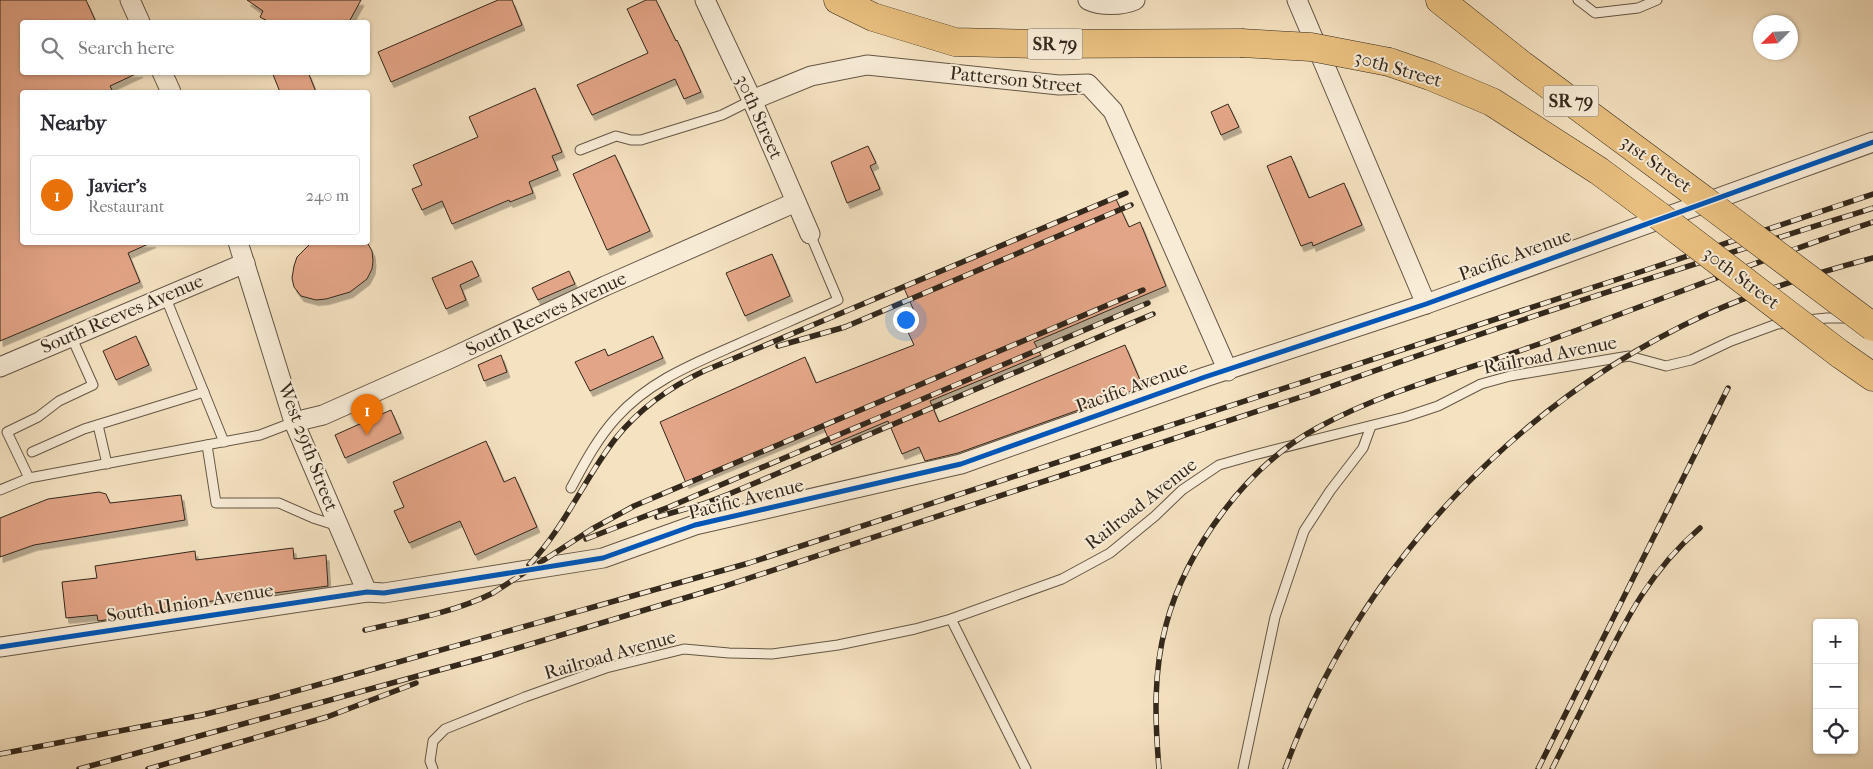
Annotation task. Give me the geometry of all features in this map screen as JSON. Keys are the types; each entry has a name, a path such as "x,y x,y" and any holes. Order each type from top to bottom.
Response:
{"main road":[{"name":"30th Street","path":"838,0 873,17 955,42 1037,44 1241,43 1311,47 1389,62 1430,76 1492,102 1599,172 1873,377"},
{"name":"31st Street","path":"1440,0 1522,65 1873,327"}],"street":[{"path":"130,0 139,20"},
{"name":"30th Street","path":"704,0 752,100 810,234"},
{"path":"1092,2 1128,3 1135,0"},
{"path":"1297,0 1426,304"},
{"name":"Patterson Street","path":"752,100 811,76 867,65 1059,85 1088,84 1113,111 1228,371"},
{"path":"163,75 170,90"},
{"name":"Pacific Avenue","path":"376,593 603,558 695,525 961,464 1205,377 1228,371 1426,304 1873,142"},
{"name":"South Reeves Avenue","path":"294,422 323,415 604,286 796,202"},
{"name":"West 29th Street","path":"239,245 294,422 339,526 376,593"},
{"name":"South Reeves Avenue","path":"0,367 245,263"},
{"name":"South Union Avenue","path":"0,647 376,593"}],"lane":[{"path":"1578,0 1595,13 1638,8 1657,0"},
{"path":"580,150 616,136 631,140 641,140 665,131 722,115 752,100"},
{"path":"570,488 592,450 614,419 655,384 685,367 838,300 810,234"},
{"path":"165,296 224,442"},
{"name":"Railroad Avenue","path":"433,769 430,761 433,741 445,729 525,696 606,668 684,649 772,654 838,645 951,619 1062,579 1110,553 1155,516 1182,490 1219,465 1405,417 1438,406 1481,384 1510,376 1629,356 1666,366 1691,360 1731,341 1777,324 1827,318 1873,319"},
{"path":"29,478 7,432 38,417 59,401 93,385 71,336"},
{"path":"32,452 98,425 204,392"},
{"path":"0,490 29,478 260,435 294,422"},
{"path":"98,425 106,464"},
{"path":"1243,769 1275,617 1304,531 1330,491 1363,448 1371,426"},
{"path":"207,445 216,503 279,503 339,526"},
{"path":"951,619 1026,769"}],"building":[{"path":"0,0 86,0 95,20 20,20 20,75 134,75 110,86 112,90 20,90 20,245 146,245 128,253 140,282 0,341"},
{"path":"247,0 361,0 350,20 265,20 260,17 263,11"},
{"path":"498,0 512,0 522,25 391,82 378,52"},
{"path":"646,0 656,0 701,92 684,99 675,79 592,115 577,85 648,53 627,9"},
{"path":"273,75 309,75 315,90 279,90"},
{"path":"535,88 562,152 552,156 558,170 529,182 533,193 510,202 509,200 452,224 442,201 422,210 412,189 422,185 413,165 478,137 469,117"},
{"path":"1228,104 1239,127 1221,135 1211,112"},
{"path":"868,146 876,163 870,166 880,189 847,203 831,162"},
{"path":"615,155 650,231 607,250 573,174"},
{"path":"1291,156 1309,198 1344,183 1362,225 1313,246 1312,242 1301,246 1267,166"},
{"path":"1115,197 1129,227 1140,222 1166,286 1034,342 1041,355 930,401 939,422 1125,345 1143,387 958,453 925,461 919,447 902,454 888,421 831,445 823,426 686,483 660,422 805,357 816,383 914,345 901,317 914,311 904,288"},
{"path":"309,245 369,245 372,251 373,261 372,269 367,279 350,292 316,300 301,296 294,287 292,278 297,257"},
{"path":"772,254 790,296 745,316 726,273"},
{"path":"472,261 479,276 460,285 466,300 446,309 432,278"},
{"path":"569,271 575,284 538,300 532,288"},
{"path":"136,336 149,365 116,380 103,351"},
{"path":"653,336 663,358 590,391 575,362 605,349 608,356"},
{"path":"501,355 507,372 484,381 478,365"},
{"path":"391,410 401,433 345,458 335,435"},
{"path":"486,441 504,482 515,477 537,527 475,555 460,521 409,543 394,511 404,507 393,482"},
{"path":"99,492 106,494 110,503 181,495 185,520 34,545 0,557 0,518 48,499"},
{"path":"293,548 294,559 326,555 328,586 174,606 174,610 98,621 97,615 66,618 62,582 97,578 95,566 195,551 196,560"}],"railway":[{"path":"529,565 553,535 594,470 625,427 656,399 679,384 704,371 1126,193"},
{"path":"0,754 202,715 271,698 749,563 1873,194"},
{"path":"778,346 845,327 1131,205"},
{"path":"79,769 494,655 725,586 1313,393 1522,320 1873,208"},
{"path":"1159,769 1156,715 1157,679 1162,643 1175,596 1204,539 1223,512 1244,487 1291,444 1317,428 1373,401 1550,340 1873,222"},
{"path":"1285,769 1316,696 1354,627 1400,561 1451,500 1508,444 1570,394 1637,351 1707,314 1789,283 1873,258"},
{"path":"365,630 430,615 478,600 493,593 592,529 634,506 1143,290"},
{"path":"586,539 669,507 1148,303"},
{"path":"657,517 703,504 729,494 1153,314"},
{"path":"1538,769 1728,388"},
{"path":"1552,769 1630,614 1667,561 1700,528"},
{"path":"148,769 327,717 416,683"}],"cycle path":[{"path":"0,647 367,592 384,593 603,558 695,525 961,464 1205,377 1426,304 1873,142"}],"place":[{"name":"Javier's","path":"367,435"}]}
